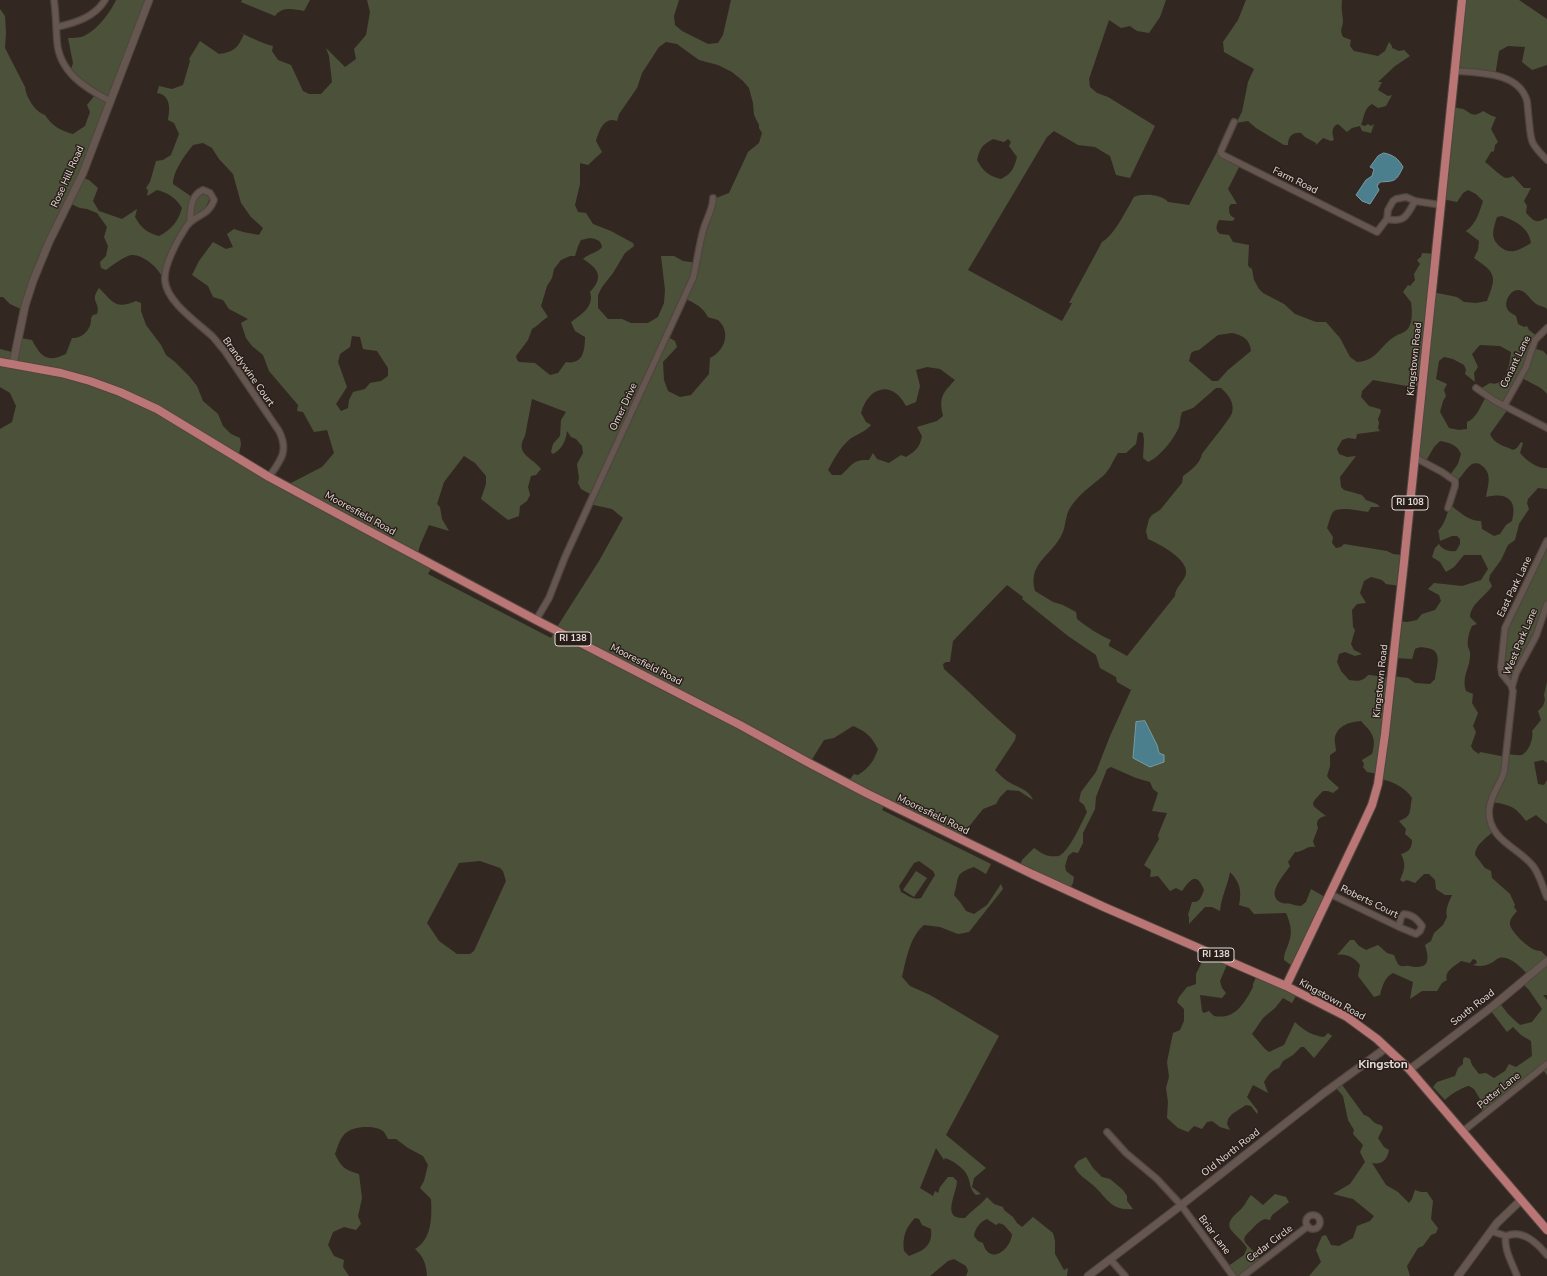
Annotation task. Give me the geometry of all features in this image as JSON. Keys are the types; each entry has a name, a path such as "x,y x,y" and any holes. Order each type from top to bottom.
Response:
{"main road":[{"name":"Kingstown Road","path":"1462,0 1456,71 1386,726 1378,784 1372,805 1286,986 1347,1017 1377,1039 1409,1070 1547,1230"},
{"name":"Mooresfield Road","path":"0,362 61,373 90,381 120,392 157,409 269,477 536,620 734,721 815,766 955,837 1102,906 1286,986"}],"street":[{"path":"54,0 57,42 65,67 75,79 89,90 110,101"},
{"path":"57,27 71,24 88,16 101,7 105,0"},
{"name":"Rose Hill Road","path":"13,364 25,306 49,242 82,173 149,0"},
{"path":"1456,71 1482,73 1500,77 1507,79 1516,85 1527,101 1532,143 1547,160"},
{"name":"Farm Road","path":"1234,122 1221,154 1377,232 1387,219 1388,210 1393,201 1400,198 1406,197 1415,201 1441,205"},
{"name":"Brandywine Court","path":"190,221 211,208 214,200 210,193 203,190 196,193 193,199 190,221 183,232 166,268 165,280 168,292 179,307 224,350 279,431 284,441 284,449 282,457 269,477"},
{"name":"Omer Drive","path":"536,620 549,598 565,557 693,278 697,263 698,248 713,205 713,198"},
{"name":"Farm Road","path":"1387,219 1396,221 1403,218 1415,201"},
{"name":"Conant Lane","path":"1504,406 1526,367 1535,340 1547,328"},
{"path":"1476,388 1504,406 1547,428"},
{"path":"1414,456 1451,477 1455,481 1455,486 1448,508"},
{"name":"East Park Lane","path":"1512,687 1502,674 1501,667 1505,628 1547,541"},
{"name":"West Park Lane","path":"1512,687 1516,674 1536,636 1547,604"},
{"path":"1512,687 1514,691 1513,703 1504,772 1491,802 1489,812 1490,820 1500,837 1532,864 1538,873 1547,897"},
{"name":"Roberts Court","path":"1330,894 1399,927"},
{"name":"South Road","path":"1409,1070 1493,1006 1547,961"},
{"name":"Old North Road","path":"1088,1276 1324,1093 1386,1048"},
{"name":"Potter Lane","path":"1462,1132 1547,1064"},
{"name":"Briar Lane","path":"1107,1132 1126,1153 1157,1179 1181,1205 1234,1276"},
{"path":"1458,1276 1491,1231 1521,1200"},
{"name":"Cedar Circle","path":"1243,1276 1308,1226"},
{"path":"1491,1231 1506,1236 1512,1234 1524,1236 1539,1246 1547,1255"},
{"path":"1506,1236 1506,1248 1517,1276"},
{"path":"1110,1259 1125,1276"}],"green space":[{"path":"116,0 149,0 81,177 89,180 98,188 93,201 99,211 122,219 137,209 135,217 140,224 148,232 159,236 174,225 182,208 172,196 161,191 157,190 147,196 148,190 146,188 150,182 156,161 163,160 171,155 179,134 174,123 168,120 168,103 162,94 157,93 159,86 172,89 183,85 190,61 189,59 200,41 219,54 228,52 235,48 240,43 244,34 273,46 272,51 278,60 291,65 303,91 309,94 321,94 332,82 329,56 326,48 345,67 356,59 354,49 366,35 370,12 367,0 679,0 674,16 675,25 682,31 708,44 718,43 723,35 731,0 1166,0 1160,17 1149,33 1137,31 1130,26 1121,28 1109,20 1089,79 1090,87 1097,93 1108,97 1155,126 1130,178 1116,175 1110,156 1095,147 1078,145 1054,131 1047,137 968,270 1062,321 1072,303 1069,303 1102,242 1107,239 1116,228 1134,197 1152,195 1161,197 1168,202 1189,205 1219,148 1223,149 1225,154 1240,165 1228,189 1237,204 1231,204 1229,207 1230,215 1235,218 1233,221 1219,220 1217,231 1220,234 1229,235 1233,242 1249,245 1248,265 1252,269 1254,280 1263,293 1284,304 1295,314 1316,322 1326,322 1340,338 1350,357 1357,362 1364,361 1374,356 1389,341 1408,329 1412,318 1411,302 1403,292 1408,285 1410,286 1415,280 1414,274 1420,264 1417,260 1421,257 1422,253 1436,254 1432,292 1457,297 1464,302 1476,303 1487,301 1492,286 1492,276 1487,268 1474,258 1478,250 1479,241 1466,231 1475,222 1483,201 1476,194 1468,190 1463,193 1457,202 1442,199 1452,107 1464,109 1474,115 1483,111 1496,117 1491,129 1498,142 1495,145 1494,151 1491,152 1485,162 1504,177 1508,178 1513,176 1524,188 1531,188 1524,201 1527,206 1526,213 1535,221 1547,219 1547,309 1536,304 1524,292 1519,290 1511,293 1507,299 1506,305 1508,311 1516,316 1518,324 1524,327 1527,326 1529,330 1538,337 1533,348 1543,351 1547,355 1547,394 1539,387 1522,378 1505,404 1508,409 1490,434 1497,443 1513,450 1517,448 1521,442 1523,443 1520,453 1522,456 1536,466 1547,468 1547,489 1538,488 1528,499 1527,503 1529,509 1519,524 1515,540 1508,545 1501,560 1490,575 1489,580 1492,586 1471,612 1470,617 1477,624 1472,626 1468,636 1470,658 1465,676 1465,686 1466,691 1473,694 1472,703 1478,713 1473,726 1476,732 1471,746 1473,750 1479,754 1480,752 1506,757 1507,754 1524,754 1529,748 1532,741 1532,731 1541,720 1538,711 1543,706 1545,700 1544,695 1547,682 1547,763 1543,760 1534,762 1538,784 1544,785 1547,780 1547,824 1536,815 1526,821 1519,812 1512,807 1492,802 1489,812 1494,831 1479,845 1475,851 1475,855 1485,868 1491,871 1492,878 1510,894 1515,905 1514,907 1517,911 1510,921 1512,929 1528,946 1537,951 1541,951 1547,957 1547,995 1543,995 1547,1000 1547,1075 1542,1069 1485,1114 1477,1104 1480,1099 1474,1089 1469,1086 1449,1096 1445,1100 1433,1087 1437,1082 1455,1076 1458,1068 1463,1064 1463,1059 1465,1057 1470,1059 1472,1065 1479,1074 1486,1073 1494,1078 1505,1071 1509,1064 1516,1067 1532,1056 1531,1041 1521,1035 1513,1027 1507,1032 1491,1011 1499,1002 1508,1014 1520,1025 1532,1022 1542,1009 1529,990 1521,982 1528,975 1511,960 1507,958 1499,958 1489,964 1480,966 1473,965 1477,963 1476,960 1473,959 1470,963 1461,961 1449,971 1446,977 1447,980 1442,983 1437,991 1422,991 1410,999 1413,982 1393,973 1384,982 1380,995 1374,997 1358,976 1360,965 1358,962 1347,955 1337,955 1350,940 1354,940 1359,946 1366,950 1378,945 1387,953 1394,955 1400,966 1421,967 1427,960 1425,945 1431,941 1434,933 1443,925 1447,917 1447,908 1452,895 1445,895 1436,889 1435,880 1429,874 1424,874 1415,883 1407,880 1403,882 1400,880 1404,867 1404,861 1401,854 1410,849 1412,840 1405,834 1406,829 1399,821 1407,817 1410,812 1412,798 1402,788 1394,783 1380,779 1379,774 1367,772 1363,767 1364,764 1362,760 1372,754 1374,739 1371,732 1361,721 1345,725 1337,733 1335,739 1336,751 1330,755 1330,766 1327,776 1339,788 1333,793 1323,791 1313,803 1315,807 1326,816 1321,817 1317,821 1318,828 1313,841 1315,847 1310,847 1295,852 1288,862 1290,866 1277,885 1275,891 1277,900 1282,903 1298,906 1301,906 1306,902 1311,889 1325,897 1295,968 1284,960 1291,935 1290,923 1286,913 1254,914 1249,908 1239,905 1240,895 1238,883 1230,872 1220,911 1212,907 1205,907 1189,924 1188,915 1192,902 1197,902 1199,900 1204,890 1199,881 1196,879 1191,880 1182,891 1176,888 1170,891 1158,876 1150,877 1151,870 1144,865 1159,839 1158,835 1167,813 1152,811 1158,793 1153,789 1150,782 1136,778 1111,767 1107,769 1096,797 1095,809 1083,833 1083,843 1078,853 1073,852 1068,856 1065,866 1066,871 1074,877 1069,891 1019,868 1022,860 1034,848 1046,855 1059,856 1071,843 1087,812 1084,805 1079,801 1081,792 1096,772 1110,736 1131,690 1117,682 1116,677 1100,668 1096,655 1068,636 1007,585 953,641 950,662 943,664 944,669 1016,735 1015,740 995,770 1007,781 1029,793 1033,800 1019,791 1007,790 996,804 983,809 959,839 885,804 882,810 991,864 986,874 974,867 967,869 958,877 954,895 966,911 974,914 987,905 1001,884 1003,889 969,932 958,934 940,927 924,925 915,935 907,956 902,977 910,986 930,995 999,1036 946,1135 986,1168 974,1178 972,1187 981,1194 976,1195 974,1193 963,1169 945,1158 944,1160 936,1148 920,1188 933,1196 935,1191 938,1193 940,1187 948,1177 953,1177 957,1181 951,1210 953,1215 957,1217 965,1218 987,1197 994,1204 1003,1207 1004,1210 1022,1227 1033,1217 1053,1233 1055,1241 1055,1254 1064,1270 1068,1268 1067,1276 966,1276 968,1271 966,1266 954,1259 948,1261 930,1276 427,1276 424,1261 415,1249 425,1240 430,1227 431,1199 420,1188 424,1181 428,1165 423,1156 408,1148 396,1139 388,1139 383,1131 365,1127 355,1128 347,1132 343,1136 335,1154 339,1162 344,1167 359,1174 362,1198 358,1216 361,1224 356,1230 344,1227 333,1232 328,1245 334,1256 344,1260 343,1267 349,1276 0,1276 0,429 12,422 16,406 10,393 0,387 0,349 16,353 21,338 32,340 38,351 45,357 54,358 66,354 72,338 83,335 90,325 93,315 97,314 98,307 95,296 99,288 111,301 119,305 129,304 136,301 141,303 141,311 146,325 161,345 166,355 189,376 197,386 203,401 218,414 223,426 231,434 240,438 241,444 239,454 289,484 322,467 334,453 327,430 314,432 303,412 297,411 298,405 269,371 263,355 252,346 246,338 241,323 248,319 229,309 223,300 213,297 208,286 192,275 199,261 213,242 226,249 233,247 227,234 234,229 259,235 263,228 251,217 241,203 233,174 219,159 212,148 203,143 193,145 186,153 177,169 173,184 192,197 200,191 210,198 204,211 186,227 168,257 170,266 168,274 162,276 149,262 136,255 125,257 106,270 101,268 100,262 106,256 108,246 104,237 107,227 97,213 69,203 23,310 10,304 3,297 0,297 0,9 5,16 5,48 25,87 29,99 38,111 45,115 54,125 61,130 73,134 85,126 90,112 87,105 95,95 70,73 73,63 68,38 84,36 94,30 107,16","holes":["666,42 677,44 699,60 718,65 732,72 743,81 749,88 753,103 754,115 762,133 759,143 748,152 729,193 716,198 716,204 697,263 683,261 674,256 661,256 665,290 664,303 658,317 648,323 631,323 622,319 608,319 598,308 598,295 602,287 613,273 625,253 634,246 633,243 611,231 593,224 586,213 578,212 575,205 580,184 580,163 588,165 602,152 596,141 603,125 605,122 612,120 617,121 619,114 637,88 642,73 659,47","993,139 1004,142 1008,139 1011,142 1009,146 1017,157 1010,173 1001,179 996,178 989,175 981,167 977,160 980,150 984,145","1502,216 1512,220 1525,229 1531,243 1523,248 1507,251 1495,242 1493,235 1497,217","590,238 598,240 602,247 583,259 593,266 598,274 598,278 590,292 591,302 589,306 583,313 571,322 575,331 585,337 582,356 576,361 566,362 558,373 550,375 535,363 519,362 516,356 528,340 532,329 548,317 541,306 554,269 561,260 570,256 575,256 581,240","686,299 700,307 708,317 718,320 725,331 722,347 719,352 710,358 709,374 691,395 680,397 668,391 664,380 663,362 677,347 675,341 666,336","1232,333 1245,338 1249,343 1251,351 1228,370 1218,381 1212,381 1189,361 1191,353 1199,350 1218,335","352,336 360,337 363,349 377,351 388,368 388,376 381,381 370,383 365,389 353,392 349,400 348,408 341,411 336,404 347,387 338,362 340,354 350,347","1480,345 1500,346 1511,352 1510,362 1506,374 1500,382 1495,384 1490,383 1480,389 1486,397 1476,415 1467,422 1467,429 1459,430 1449,428 1440,412 1446,396 1444,390 1447,384 1436,379 1439,361 1444,357 1453,359 1464,365 1466,370 1465,374 1475,382 1474,373 1478,367 1472,354","927,367 940,369 955,380 944,393 941,404 943,416 937,421 917,427 922,436 919,446 912,453 906,457 901,455 889,463 877,459 873,453 869,460 856,462 841,475 832,475 828,470 840,449 846,442 871,425 866,422 861,413 864,404 869,397 875,392 887,389 900,397 906,406 916,402 920,386 916,370","1373,380 1407,386 1421,386 1417,458 1426,461 1434,447 1440,441 1452,444 1458,448 1461,454 1458,464 1450,475 1457,481 1472,464 1480,464 1485,468 1489,480 1486,497 1505,497 1512,502 1512,521 1506,525 1500,534 1494,536 1482,529 1481,521 1468,518 1450,505 1444,522 1438,531 1440,541 1452,536 1457,536 1460,539 1460,544 1456,551 1444,549 1439,544 1435,548 1432,557 1440,562 1446,572 1454,567 1464,555 1481,555 1488,569 1481,580 1462,586 1434,583 1428,589 1439,595 1441,601 1435,610 1422,614 1417,620 1407,622 1398,621 1394,658 1412,659 1415,649 1422,647 1432,649 1436,652 1438,660 1435,679 1430,684 1415,683 1408,678 1392,676 1390,678 1368,675 1362,680 1349,680 1341,671 1337,662 1339,654 1345,652 1355,656 1362,654 1354,650 1351,644 1355,630 1353,627 1352,610 1357,604 1366,603 1360,593 1364,581 1371,577 1382,580 1386,584 1400,586 1402,555 1344,544 1341,547 1336,548 1332,543 1333,537 1327,528 1332,514 1336,510 1349,509 1368,512 1371,507 1380,507 1377,504 1366,500 1362,495 1344,490 1341,487 1340,477 1356,456 1347,457 1339,454 1337,449 1342,440 1348,438 1356,439 1357,434 1380,431 1378,428 1378,419 1381,411 1380,409 1369,406 1361,397 1362,391","1216,388 1221,388 1232,402 1232,413 1202,454 1197,464 1183,476 1182,483 1160,510 1149,519 1146,531 1148,539 1166,548 1178,558 1186,568 1186,574 1176,590 1175,596 1127,656 1109,646 1111,640 1093,631 1077,619 1076,612 1063,605 1053,602 1035,591 1033,581 1034,573 1037,566 1058,542 1064,528 1068,511 1073,503 1085,490 1105,474 1118,453 1126,453 1136,444 1138,433 1140,432 1143,433 1144,440 1143,458 1148,462 1157,457 1166,448 1179,427 1182,412 1193,408","532,399 566,412 561,420 560,436 553,444 551,452 553,454 561,447 565,441 567,431 571,437 576,439 582,446 583,453 577,464 579,478 578,483 581,489 592,495 589,504 612,509 623,518 599,561 551,638 428,574 435,562 418,553 429,525 449,531 442,519 440,507 437,504 444,482 464,456 475,463 486,476 486,484 481,499 508,520 519,516 520,506 527,501 530,495 528,487 531,476 536,475 541,469 526,455 522,447","1145,721 1157,745 1163,762 1152,766 1133,758 1135,730","853,726 862,730 868,735 878,749 873,761 868,767 858,775 854,774 847,783 811,761 824,740 834,738","480,861 500,868 503,871 506,881 474,951 470,954 457,954 439,941 427,923 459,863","919,861 933,871 935,875 921,898 918,899 901,892 899,886 914,863","915,1218 919,1219 922,1225 931,1229 929,1244 923,1250 909,1256 904,1251 905,1233","987,1219 996,1225 999,1223 1004,1225 1012,1234 1011,1240 1004,1250 999,1253 990,1254 986,1250 983,1243 978,1241 974,1236 975,1230"]},
{"path":"242,0 310,0 304,11 284,9 275,16 241,2"},
{"path":"1246,0 1342,0 1343,20 1341,32 1343,37 1351,40 1350,46 1354,51 1378,56 1385,51 1389,42 1392,48 1399,51 1404,50 1410,56 1395,66 1378,82 1382,82 1378,90 1388,96 1392,95 1386,106 1378,108 1372,104 1367,108 1361,125 1365,126 1368,124 1371,126 1374,124 1371,133 1362,131 1360,126 1352,128 1347,132 1338,124 1333,130 1334,140 1331,141 1323,138 1316,145 1316,143 1301,133 1295,133 1291,136 1288,145 1284,145 1256,128 1248,121 1236,123 1242,112 1248,82 1254,69 1224,52 1223,42 1238,20"},
{"path":"1463,0 1519,0 1547,19 1547,65 1532,70 1522,62 1525,47 1508,46 1499,51 1495,76 1458,71"},
{"path":"1547,541 1547,604 1512,687 1501,667 1505,628"},
{"path":"916,871 927,878 914,897 903,890"},
{"path":"1207,952 1228,962 1220,981 1222,988 1226,993 1222,998 1200,995 1202,1011 1204,1013 1209,1011 1214,1016 1221,1017 1228,1016 1233,1013 1246,999 1253,987 1257,975 1297,994 1292,1003 1283,998 1275,1008 1263,1018 1252,1034 1265,1049 1269,1052 1284,1045 1295,1022 1312,1034 1324,1037 1328,1033 1332,1036 1314,1058 1304,1047 1301,1047 1293,1055 1283,1061 1279,1068 1268,1075 1264,1082 1268,1093 1253,1085 1247,1097 1258,1111 1257,1114 1251,1106 1246,1105 1232,1114 1228,1119 1227,1124 1230,1130 1220,1127 1212,1121 1207,1122 1202,1129 1194,1126 1188,1132 1178,1128 1167,1118 1168,1102 1166,1088 1169,1077 1167,1062 1173,1033 1180,1030 1184,1021 1184,1009 1177,1002 1188,986 1196,984 1196,974"},
{"path":"1340,1082 1364,1115 1376,1124 1381,1125 1383,1128 1378,1138 1384,1147 1389,1150 1388,1154 1384,1161 1372,1163 1386,1185 1398,1192 1409,1203 1415,1190 1427,1192 1433,1201 1431,1219 1438,1228 1436,1233 1431,1235 1423,1246 1418,1248 1407,1266 1410,1276 1309,1276 1321,1262 1316,1250 1322,1236 1326,1235 1331,1245 1339,1246 1353,1238 1357,1226 1370,1221 1374,1216 1353,1199 1333,1194 1350,1184 1365,1162 1360,1152 1363,1145 1353,1134 1354,1130 1348,1120 1343,1096 1336,1088"},
{"path":"1086,1157 1093,1168 1102,1177 1110,1179 1123,1190 1127,1196 1127,1201 1133,1209 1120,1208 1110,1203 1094,1186 1078,1173 1074,1166 1078,1161"},
{"path":"1275,1194 1286,1197 1289,1202 1272,1215 1270,1220 1265,1219 1259,1222 1244,1238 1245,1242 1261,1261 1244,1276 1233,1276 1227,1267 1244,1255 1247,1248 1232,1231 1229,1224 1230,1221 1251,1195 1263,1205"}],"water":[{"path":"1384,153 1395,157 1403,167 1399,176 1394,180 1380,182 1377,186 1379,190 1370,204 1362,201 1356,195 1366,180 1372,176 1374,169 1370,167 1378,156"},
{"path":"1145,721 1157,745 1159,753 1164,755 1164,762 1150,767 1133,758 1136,722"}],"district":[{"name":"Kingston","path":"1383,1065"}]}
